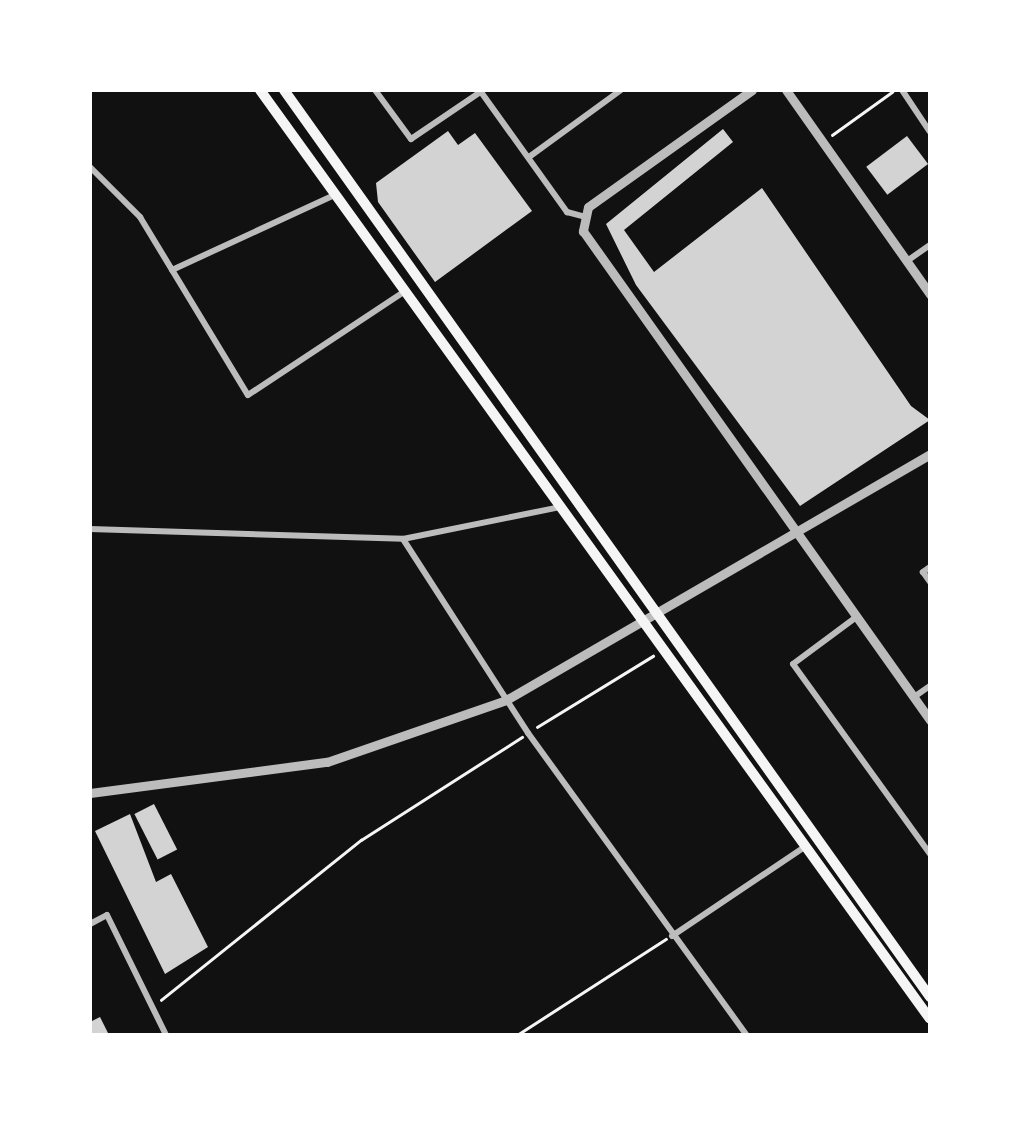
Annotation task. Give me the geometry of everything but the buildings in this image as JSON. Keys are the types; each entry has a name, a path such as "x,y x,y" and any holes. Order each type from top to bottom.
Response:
{"main road":[{"path":"260,90 930,1020"},
{"path":"284,90 930,996"}],"street":[{"path":"375,90 411,139 482,91 568,212 582,216"},
{"path":"529,157 621,90"},
{"path":"582,216 752,90"},
{"path":"786,90 930,294"},
{"path":"898,90 930,132"},
{"path":"90,168 122,193 248,394 405,290"},
{"path":"172,270 336,195"},
{"path":"582,216 583,232 930,720"},
{"path":"907,261 930,245"},
{"path":"90,793 327,762 506,700 930,454"},
{"path":"90,529 403,539 561,506"},
{"path":"403,539 528,732 672,936 748,1035"},
{"path":"930,566 923,572 930,582"},
{"path":"855,618 793,664 930,854"},
{"path":"914,697 930,686"},
{"path":"672,936 806,846"},
{"path":"90,924 107,915 166,1035"}],"path":[{"path":"832,135 898,90"},
{"path":"152,1006 361,840 663,650"},
{"path":"518,1035 672,936"}]}
